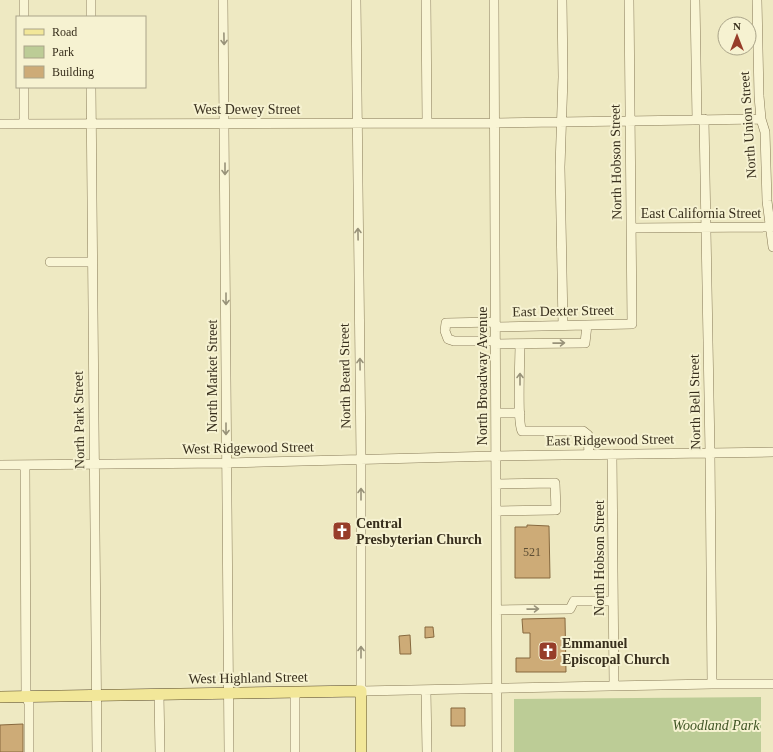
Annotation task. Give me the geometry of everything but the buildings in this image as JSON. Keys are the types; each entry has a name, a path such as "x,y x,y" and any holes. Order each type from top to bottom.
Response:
{"main road":[{"name":"West Highland Street","path":"0,697 361,691"},
{"name":"North Beard Street","path":"361,691 361,752"}],"street":[{"path":"24,0 24,16"},
{"path":"91,0 91,16"},
{"name":"North Market Street","path":"224,0 229,752"},
{"name":"North Beard Street","path":"356,0 361,459 361,691"},
{"path":"426,0 427,123"},
{"name":"North Broadway Avenue","path":"494,0 497,752"},
{"path":"562,0 563,77 560,167 563,325"},
{"name":"North Hobson Street","path":"629,0 632,324"},
{"name":"North Bell Street","path":"695,0 706,227 712,684"},
{"name":"North Union Street","path":"756,0 759,96 761,119 765,132 767,201 773,247"},
{"path":"24,88 24,124"},
{"name":"North Park Street","path":"91,88 93,464 97,752"},
{"name":"West Dewey Street","path":"0,124 494,123 761,119"},
{"name":"East California Street","path":"631,228 771,227"},
{"path":"50,262 92,262"},
{"name":"East Dexter Street","path":"495,342 448,339 445,331 446,323 563,325 632,324"},
{"path":"495,342 520,344 585,343 587,325"},
{"path":"520,344 520,413 522,431 583,431 588,435 589,454"},
{"path":"496,413 520,413"},
{"name":"East Ridgewood Street","path":"496,456 773,452"},
{"name":"North Hobson Street","path":"612,454 614,686"},
{"name":"West Ridgewood Street","path":"0,465 226,463 496,456"},
{"path":"25,465 26,697 29,703 29,752"},
{"path":"496,484 556,483 556,510 496,511"},
{"path":"497,610 570,609 574,601 613,601"},
{"name":"West Highland Street","path":"361,691 773,684"},
{"path":"426,690 427,752"},
{"path":"295,692 295,752"},
{"path":"159,694 160,752"}],"green space":[{"name":"Woodland Park","path":"761,697 761,752 514,752 514,699"}],"place":[{"name":"Central Presbyterian Church","path":"342,531"},
{"name":"Emmanuel Episcopal Church","path":"548,651"}]}
